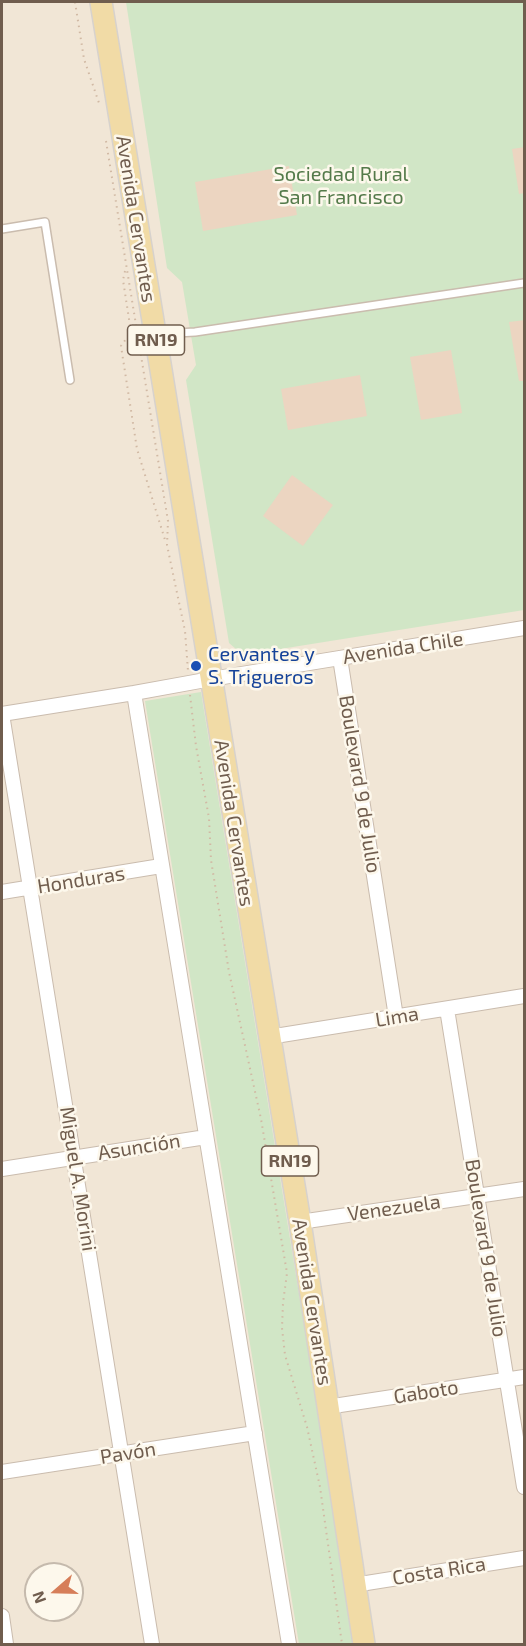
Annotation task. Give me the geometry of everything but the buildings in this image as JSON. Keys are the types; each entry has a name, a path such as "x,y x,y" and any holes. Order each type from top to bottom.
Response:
{"main road":[{"name":"Avenida Cervantes","path":"101,2 300,1222 364,1644"}],"street":[{"name":"Avenida Chile","path":"2,714 525,628"},
{"name":"Boulevard 9 de Julio","path":"340,658 396,1017"},
{"path":"134,693 289,1644"},
{"name":"Miguel A. Morini","path":"2,714 152,1644"},
{"name":"Honduras","path":"2,892 161,866"},
{"name":"Lima","path":"269,1037 525,996"},
{"name":"Boulevard 9 de Julio","path":"447,1009 525,1487"},
{"name":"Asunción","path":"2,1169 206,1137"},
{"name":"Venezuela","path":"300,1222 525,1189"},
{"name":"Gaboto","path":"327,1407 525,1377"},
{"name":"Pavón","path":"2,1472 255,1433"},
{"name":"Costa Rica","path":"354,1585 525,1558"},
{"path":"2,1616 6,1644"}],"lane":[{"path":"2,229 45,222 70,380"},
{"path":"155,334 195,332 525,283"}],"path":[{"path":"75,2 84,59 102,116"},
{"path":"106,139 168,522 166,545"},
{"path":"126,268 123,280 131,332 121,346 137,449 166,545 185,631 196,746 209,818 211,860 221,927 261,1119 287,1273 282,1328 285,1355 307,1427 320,1487 342,1644"}],"shaded area":[{"path":"2,2 524,2 524,1644 2,1644"}],"green space":[{"name":"Sociedad Rural San Francisco","path":"126,2 524,2 524,610 243,655 229,643 186,380 196,365 182,282 167,268"},
{"path":"201,692 356,1644 299,1644 145,701"}],"place":[{"name":"Cervantes y S. Trigueros","path":"196,666"}]}
